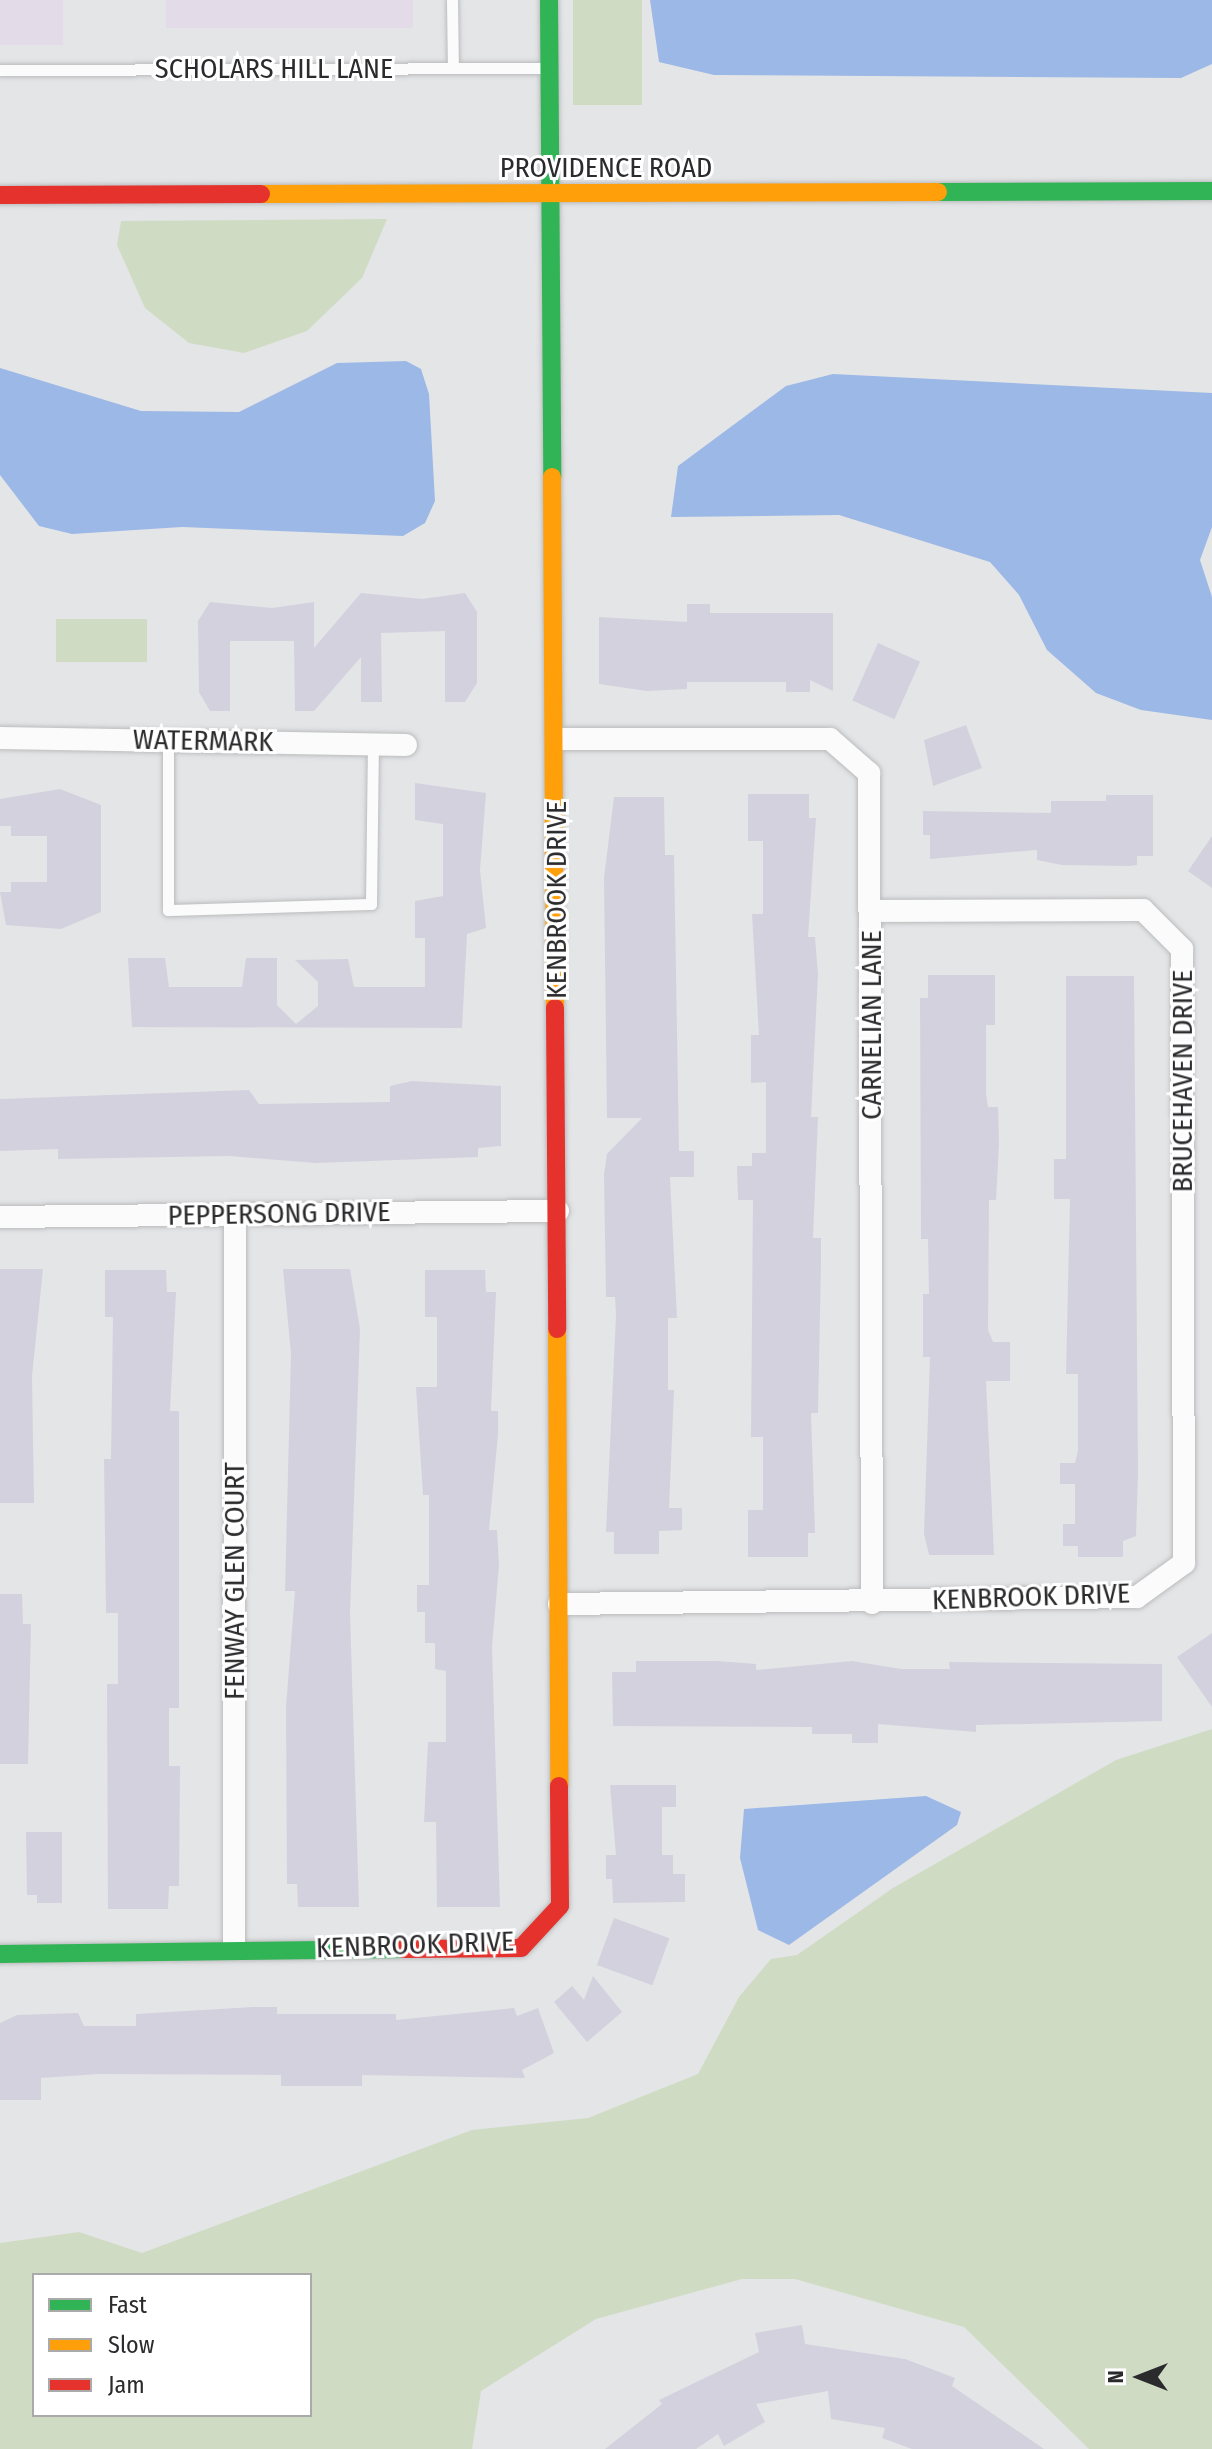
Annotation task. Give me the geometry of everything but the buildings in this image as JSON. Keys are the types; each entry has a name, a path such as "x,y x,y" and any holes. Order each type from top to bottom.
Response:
{"street":[{"name":"KENBROOK DRIVE","path":"0,1954 234,1948 521,1948 560,1906 557,739 549,0"},
{"name":"PROVIDENCE ROAD","path":"0,195 551,196 1212,191"},
{"name":"WATERMARK","path":"0,738 406,745"},
{"name":"CARNELIAN LANE","path":"557,739 830,739 869,773 872,911 872,1603"},
{"name":"BRUCEHAVEN DRIVE","path":"872,911 1143,910 1182,949 1183,1253"},
{"name":"PEPPERSONG DRIVE","path":"0,1217 558,1211"},
{"name":"FENWAY GLEN COURT","path":"234,1948 235,1214"},
{"name":"KENBROOK DRIVE","path":"559,1604 872,1603 1137,1597 1184,1563 1183,1253"}],"lane":[{"path":"452,0 453,68"},
{"name":"SCHOLARS HILL LANE","path":"0,70 548,68"},
{"path":"168,740 168,910 371,904 373,745"}],"shaded area":[{"path":"0,0 63,0 63,45 0,45"},
{"path":"166,0 413,0 413,28 166,28"}],"green space":[{"path":"573,0 642,0 642,105 573,105"},
{"path":"387,219 362,278 307,331 244,353 189,343 145,308 117,245 121,221"},
{"path":"56,619 147,619 147,662 56,662"},
{"path":"1212,1729 1212,2449 1089,2449 964,2327 795,2279 742,2279 596,2319 481,2391 472,2449 0,2449 0,2243 79,2232 142,2253 472,2130 588,2118 698,2074 739,1997 771,1959 797,1955 893,1888 1116,1760"}],"water":[{"path":"650,0 1212,0 1212,64 1181,78 714,75 659,62"},
{"path":"406,361 421,369 429,394 435,501 425,523 403,536 182,527 72,534 39,526 0,475 0,368 141,411 239,412 337,363"},
{"path":"833,374 1212,393 1212,527 1200,560 1212,597 1212,720 1141,710 1096,693 1047,650 1019,595 990,562 839,515 671,517 678,466 786,386"},
{"path":"926,1796 961,1812 957,1825 789,1945 758,1930 740,1858 744,1809"}],"traffic: fast":[{"path":"549,0 552,477"},
{"path":"938,192 1212,191"},
{"path":"0,1954 403,1949"}],"traffic: slow":[{"path":"261,194 938,192"},
{"path":"552,477 555,1008"},
{"path":"557,1329 559,1786"}],"traffic: jam":[{"path":"0,195 261,194"},
{"path":"555,1008 557,1329"},
{"path":"403,1949 521,1948 560,1906 559,1786"}]}
